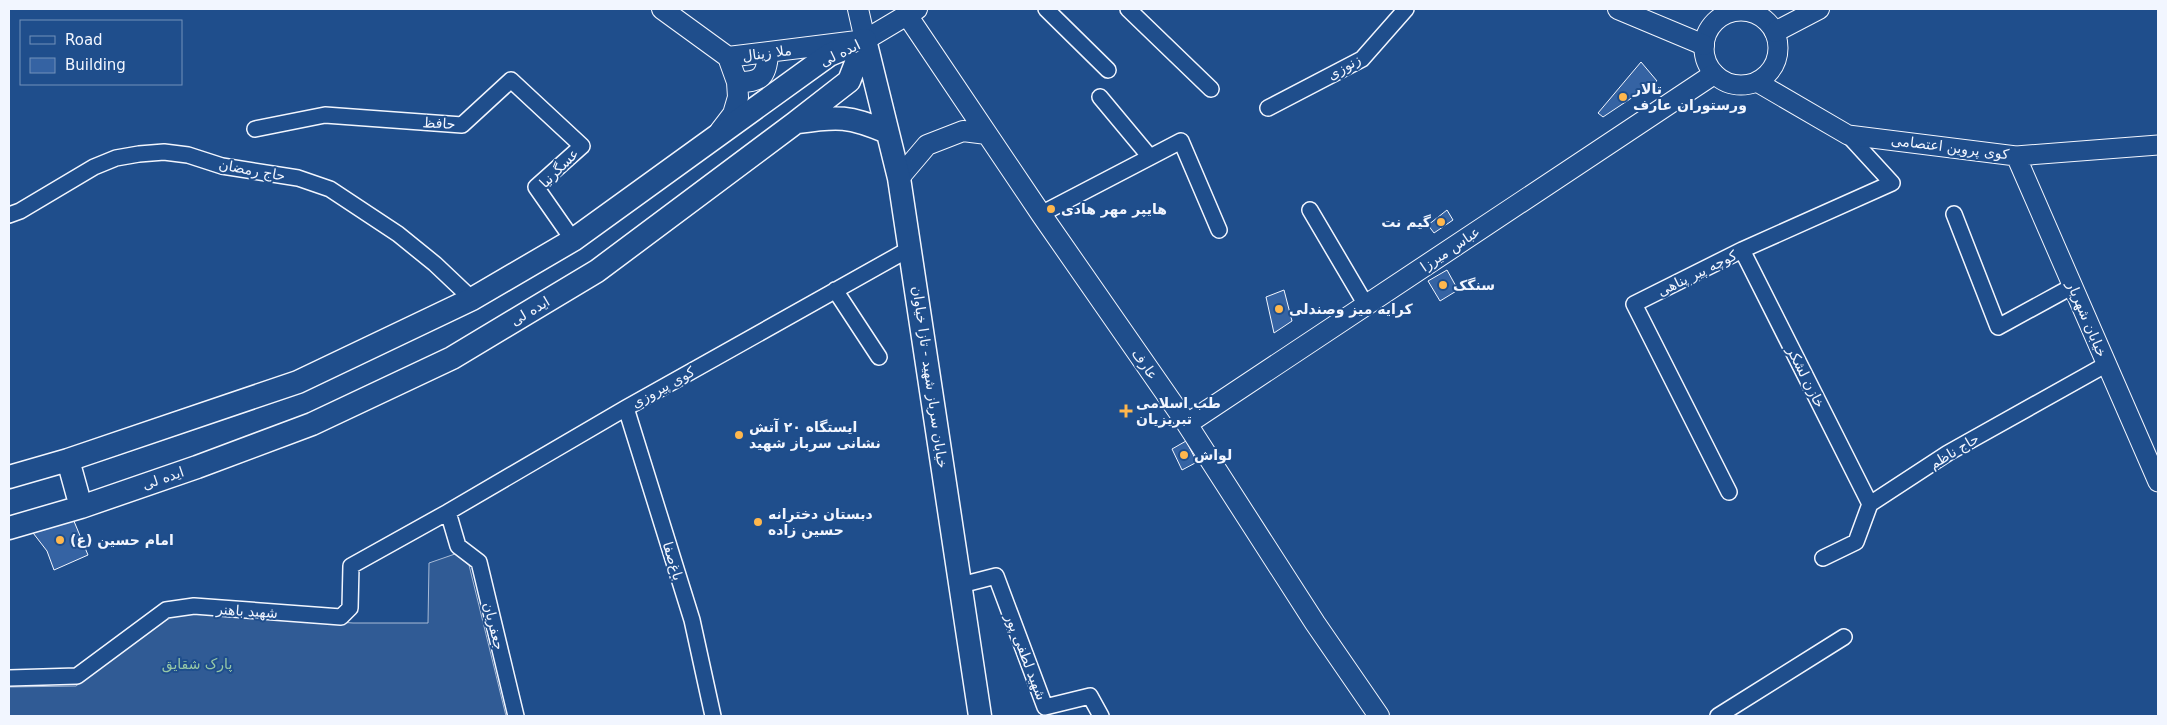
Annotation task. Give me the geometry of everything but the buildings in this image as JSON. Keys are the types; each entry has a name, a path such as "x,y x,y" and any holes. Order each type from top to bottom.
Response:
{"main road":[{"name":"ملا زینال","path":"662,9 728,57 737,82 738,97 733,114 715,139"},
{"path":"858,9 865,40 912,12"},
{"path":"1618,9 1704,45"},
{"path":"1775,32 1819,9"},
{"name":"عارف","path":"912,12 987,134 1040,214 1187,424 1315,623 1379,716"},
{"name":"ملا زینال","path":"728,57 865,40"},
{"name":"ایده لى","path":"9,528 197,467 312,424 452,358 597,271 849,82 865,40"},
{"name":"ایده لى","path":"9,477 68,460 298,382 472,299 573,240 829,55 865,40"},
{"name":"خیابان سرباز شهید - تازا خیاوان","path":"865,40 899,178 911,248 980,716"},
{"path":"737,82 754,81 761,77 767,68 768,53"},
{"name":"عباس میرزا","path":"1187,424 1714,74"},
{"path":"795,123 830,117 845,117 862,121 887,132"},
{"path":"899,178 927,145 963,131 987,134"},
{"path":"68,460 81,506"}],"street":[{"path":"1046,9 1108,70"},
{"path":"1128,9 1211,88"},
{"name":"زنوزی","path":"1268,108 1362,59 1406,9"},
{"path":"1734,11 1746,11 1758,15 1768,22 1775,32 1778,54 1768,74 1757,82 1735,85 1724,81 1714,74 1706,60 1704,45 1707,33 1713,23 1723,15 1734,11"},
{"name":"حافظ","path":"255,129 325,115 462,125 511,80 582,146"},
{"name":"کوی پروین اعتصامی","path":"1757,82 1848,135 2016,156 2158,145"},
{"path":"1100,97 1150,157"},
{"name":"کوچه پیر پناهی","path":"1729,492 1634,304 1742,250 1892,183 1848,135"},
{"path":"1040,214 1181,141 1219,230"},
{"name":"عسگرنیا","path":"573,240 536,187 582,146"},
{"name":"حاج رمضان","path":"9,215 20,211 94,168 116,158 164,152 188,155 222,166 298,178 330,189 398,234 435,264 472,299"},
{"name":"خیابان شهریار","path":"2016,156 2158,482"},
{"path":"1310,210 1366,305"},
{"path":"1954,214 1998,327 2073,286"},
{"name":"کوی پیروزی","path":"448,512 626,408 911,248"},
{"name":"خازن لشکر","path":"1742,250 1870,504"},
{"path":"835,290 879,357"},
{"name":"حاج ناظم","path":"1870,504 1948,453 2107,364"},
{"name":"باغ‌صفا","path":"626,408 692,620 713,716"},
{"path":"1823,558 1856,542 1870,504"},
{"name":"جعفریان","path":"448,512 458,546 479,562 516,716"},
{"name":"شهید باهنر","path":"9,678 77,676 166,610 194,606 341,617 350,608 350,566 448,512"},
{"name":"شهید لطفی پور","path":"961,585 996,576 1045,707 1090,696 1102,716"},
{"path":"1718,716 1844,637"}],"shaded area":[{"name":"پارک شقایق","path":"455,554 469,565 506,716 9,716 9,687 76,686 167,617 192,612 353,623 428,623 429,563"}],"place":[{"name":"تالار ورستوران عارف","path":"1623,97"},
{"name":"هایپر مهر هادی","path":"1051,209"},
{"name":"گیم نت","path":"1441,222"},
{"name":"سنگک","path":"1443,285"},
{"name":"کرایه میز وصندلی","path":"1279,309"},
{"name":"طب اسلامی تبریزیان","path":"1126,411"},
{"name":"ایستگاه ۲۰ آتش نشانی سرباز شهید","path":"739,435"},
{"name":"لواش","path":"1184,455"},
{"name":"دبستان دخترانه حسین زاده","path":"758,522"},
{"name":"امام حسین (ع)","path":"60,540"}]}
